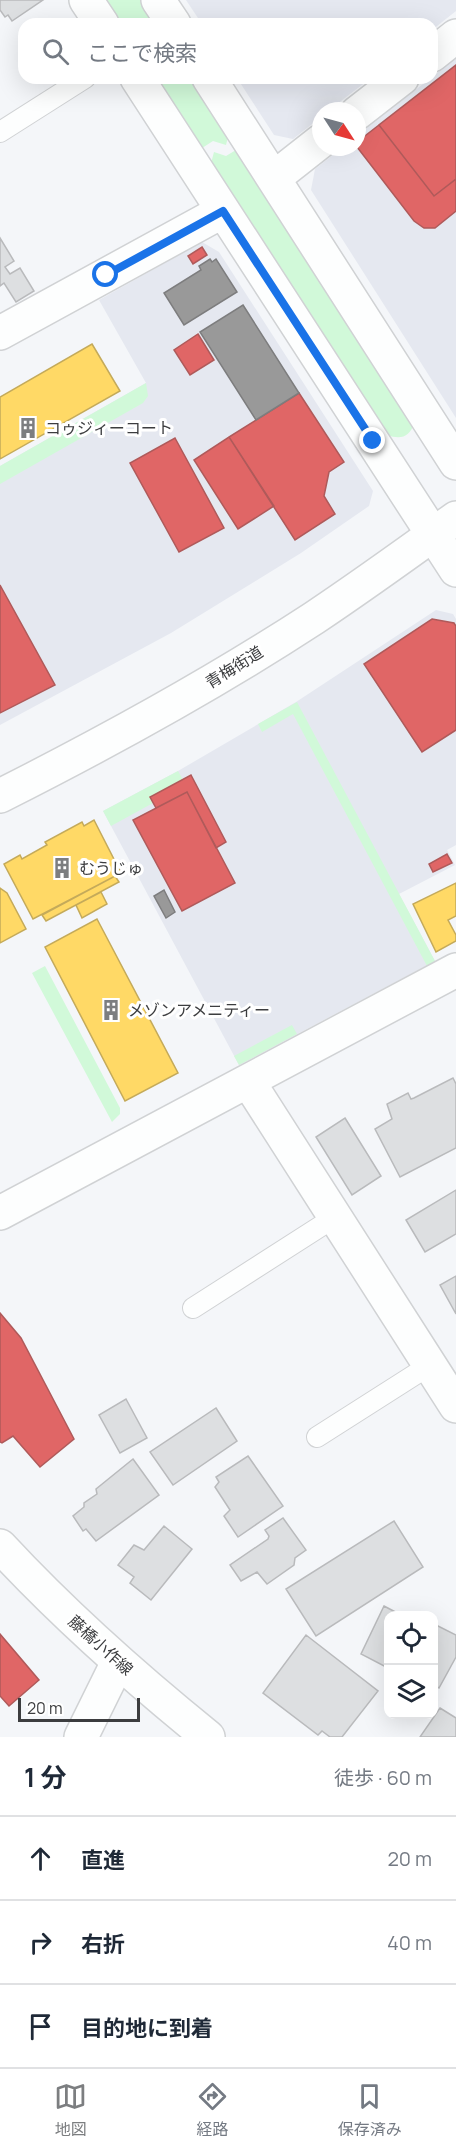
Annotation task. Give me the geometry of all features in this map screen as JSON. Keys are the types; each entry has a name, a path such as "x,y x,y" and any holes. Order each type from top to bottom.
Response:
{"street":[{"path":"86,0 98,18"},
{"path":"158,0 170,18"},
{"path":"438,50 456,36"},
{"path":"141,84 223,211 445,526 456,570"},
{"path":"213,84 456,463"},
{"path":"366,106 394,84"},
{"path":"274,178 312,148"},
{"path":"0,333 223,211"},
{"name":"青梅街道","path":"0,796 98,746 185,697 313,619 445,526"},
{"path":"0,1214 456,970"},
{"path":"248,1081 456,1406"},
{"name":"藤橋小作線","path":"0,1546 118,1662 208,1737"},
{"path":"81,1737 118,1662"}],"lane":[{"path":"0,132 76,84"},
{"path":"193,1308 335,1217"},
{"path":"317,1437 430,1365"}],"shaded area":[{"path":"186,0 456,0 456,11 438,25 438,18 198,18"},
{"path":"456,58 456,418 311,190 315,169 332,156 366,156 366,129 423,84 438,84 438,72"},
{"path":"241,84 363,84 340,102 312,102 312,124 293,139 274,135"},
{"path":"202,242 219,252 373,491 369,506 301,553 171,633 0,725 0,466 146,383 99,300"},
{"path":"436,610 453,614 456,619 456,845 447,850 455,865 399,894 435,961 239,1065 103,811 178,771 296,702"}],"green space":[{"path":"102,0 146,0 158,18 114,18"},
{"path":"156,84 201,84 230,129 226,145 213,141 199,150"},
{"path":"241,147 414,423 404,436 387,435 210,167 214,152 226,156"},
{"path":"146,383 148,396 143,403 0,484 0,466"},
{"path":"297,702 435,961 427,966 293,714 262,732 258,724"},
{"path":"178,771 186,785 111,826 103,811"},
{"path":"45,966 120,1108 120,1114 112,1122 32,973"},
{"path":"292,1025 297,1034 239,1065 234,1056"}],"building: 住宅":[{"name":"コゥジィーコート","path":"92,344 120,391 0,459 0,397"},
{"name":"むうじゅ","path":"94,820 121,873 33,919 4,864 20,855 22,859 47,845 45,842 82,822 84,826"},
{"path":"115,876 119,882 46,921 42,915"},
{"path":"456,883 456,916 448,920 456,935 456,941 436,952 413,904"},
{"path":"0,888 7,893 26,929 0,943"},
{"path":"101,892 107,904 82,918 76,905"},
{"name":"メゾンアメニティー","path":"97,919 178,1073 125,1101 45,947"}],"building: 商業":[{"path":"456,65 456,179 434,196 379,125 432,84 438,84 438,79"},
{"path":"379,125 434,196 456,179 456,211 435,228 424,228 414,221 364,156 366,156 366,135"},
{"path":"202,247 207,255 193,264 188,256"},
{"path":"198,334 214,360 190,375 174,350"},
{"path":"299,393 344,462 329,472 324,496 335,514 295,540 229,437"},
{"path":"229,437 274,506 238,529 194,460"},
{"path":"175,438 224,528 179,552 130,463"},
{"path":"0,585 55,685 0,713"},
{"path":"432,619 454,623 456,626 456,730 422,752 364,664"},
{"path":"191,775 226,842 216,848 187,792 156,808 150,797"},
{"path":"187,792 235,883 182,911 133,820"},
{"path":"447,854 452,863 433,872 429,864"},
{"path":"0,1313 21,1338 74,1439 40,1467 13,1436 0,1442"},
{"path":"0,1634 39,1680 9,1706 0,1696"}],"building: 工業":[{"path":"210,259 212,262 216,259 237,292 184,325 164,293 201,270 199,266"},
{"path":"243,305 299,393 256,420 200,332"},
{"path":"164,890 175,912 166,918 154,896"}],"building: その他":[{"path":"0,0 43,0 12,21 0,10"},
{"path":"0,238 14,261 5,267 10,274 20,268 34,291 16,302 4,283 0,286"},
{"path":"453,1078 456,1084 456,1148 400,1177 375,1129 392,1119 387,1104 408,1093 411,1099 414,1098"},
{"path":"345,1118 381,1176 352,1195 316,1137"},
{"path":"456,1190 456,1234 425,1252 406,1220"},
{"path":"456,1276 456,1314 440,1285"},
{"path":"126,1399 147,1438 120,1453 99,1415"},
{"path":"216,1408 237,1441 173,1485 150,1452"},
{"path":"248,1456 283,1506 238,1537 224,1516 230,1510 215,1487 219,1482 216,1477"},
{"path":"133,1459 159,1495 96,1541 86,1529 83,1531 73,1516 84,1507 84,1503 97,1494 96,1489"},
{"path":"283,1518 306,1550 295,1558 294,1565 267,1584 257,1572 241,1581 230,1565 268,1539 269,1536 265,1530"},
{"path":"394,1521 423,1567 316,1636 286,1589"},
{"path":"164,1526 192,1549 151,1600 130,1583 134,1577 118,1565 134,1545 144,1550"},
{"path":"384,1606 394,1611 384,1611 384,1666 361,1654"},
{"path":"438,1626 456,1635 456,1657 439,1688"},
{"path":"306,1635 378,1691 342,1737 330,1737 322,1731 318,1735 263,1693"},
{"path":"440,1708 456,1718 456,1737 420,1737 432,1719 438,1719"}],"place":[{"name":"コゥジィーコート","path":"28,428"},
{"name":"むうじゅ","path":"62,868"},
{"name":"メゾンアメニティー","path":"111,1010"}],"route":[{"path":"106,275 223,211 373,441"}]}
